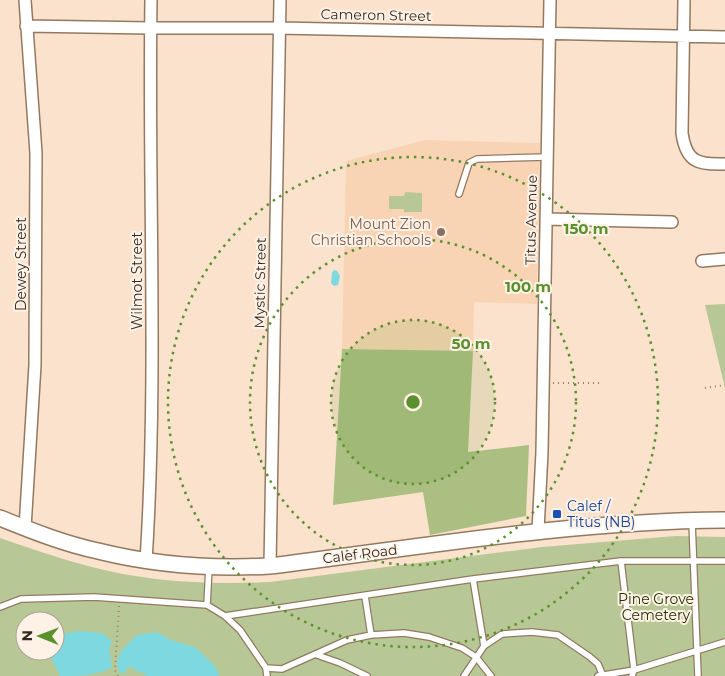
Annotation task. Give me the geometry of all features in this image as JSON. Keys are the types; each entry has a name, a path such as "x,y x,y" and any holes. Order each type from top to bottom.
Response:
{"main road":[{"name":"Calef Road","path":"0,518 97,551 146,561 239,568 270,566 538,531 692,520 725,520"}],"street":[{"name":"Dewey Street","path":"25,0 36,153 35,365 25,528"},
{"name":"Wilmot Street","path":"146,561 150,500 153,302 151,0"},
{"name":"Mystic Street","path":"270,566 280,0"},
{"name":"Titus Avenue","path":"538,531 543,383 550,0"},
{"path":"684,0 682,134 684,146 693,160 706,164 725,164"},
{"name":"Cameron Street","path":"26,26 279,28 725,37"},
{"path":"546,219 672,222"},
{"path":"702,262 725,259"}],"lane":[{"path":"459,194 469,163 477,159 547,157"},
{"path":"692,520 698,676"},
{"path":"225,616 473,579 621,561 725,561"},
{"path":"621,561 633,673"},
{"path":"207,605 209,567"},
{"path":"473,579 484,646"},
{"path":"364,596 371,635"},
{"path":"0,607 21,599 94,597 207,605 225,616 240,630 266,668 267,676"},
{"path":"464,676 484,646 502,634 532,632 558,635 590,656 598,664 601,676 633,673 725,642"},
{"path":"266,668 282,669 347,640 371,635 404,633 462,648 476,657 491,676"},
{"path":"317,655 340,662 368,676"}],"path":[{"path":"543,383 600,383"},
{"path":"705,388 725,385"},
{"path":"118,676 115,670 115,660 119,598"}],"shaded area":[{"name":"Mount Zion Christian Schools","path":"425,140 540,143 537,304 474,302 473,351 342,349 346,161"}],"green space":[{"path":"405,192 422,193 422,212 404,212 404,209 389,209 389,196 404,196"},
{"path":"725,304 725,388 705,305"},
{"path":"342,349 473,351 468,452 529,445 526,516 430,535 423,492 333,505"},
{"name":"Pine Grove Cemetery","path":"676,536 725,537 725,676 0,676 0,538 66,560 133,576 178,581 270,582 542,547"}],"water":[{"path":"334,270 340,276 338,285 334,286 331,283"},
{"path":"78,631 102,633 112,641 109,649 112,667 94,674 60,676 53,661 65,661 65,634"},
{"path":"157,632 171,640 195,647 216,667 219,676 148,676 128,666 125,673 119,673 117,663 123,649 137,635"}],"place":[{"name":"Mount Zion Christian Schools","path":"441,232"},
{"name":"Calef / Titus (NB)","path":"557,514"}]}
